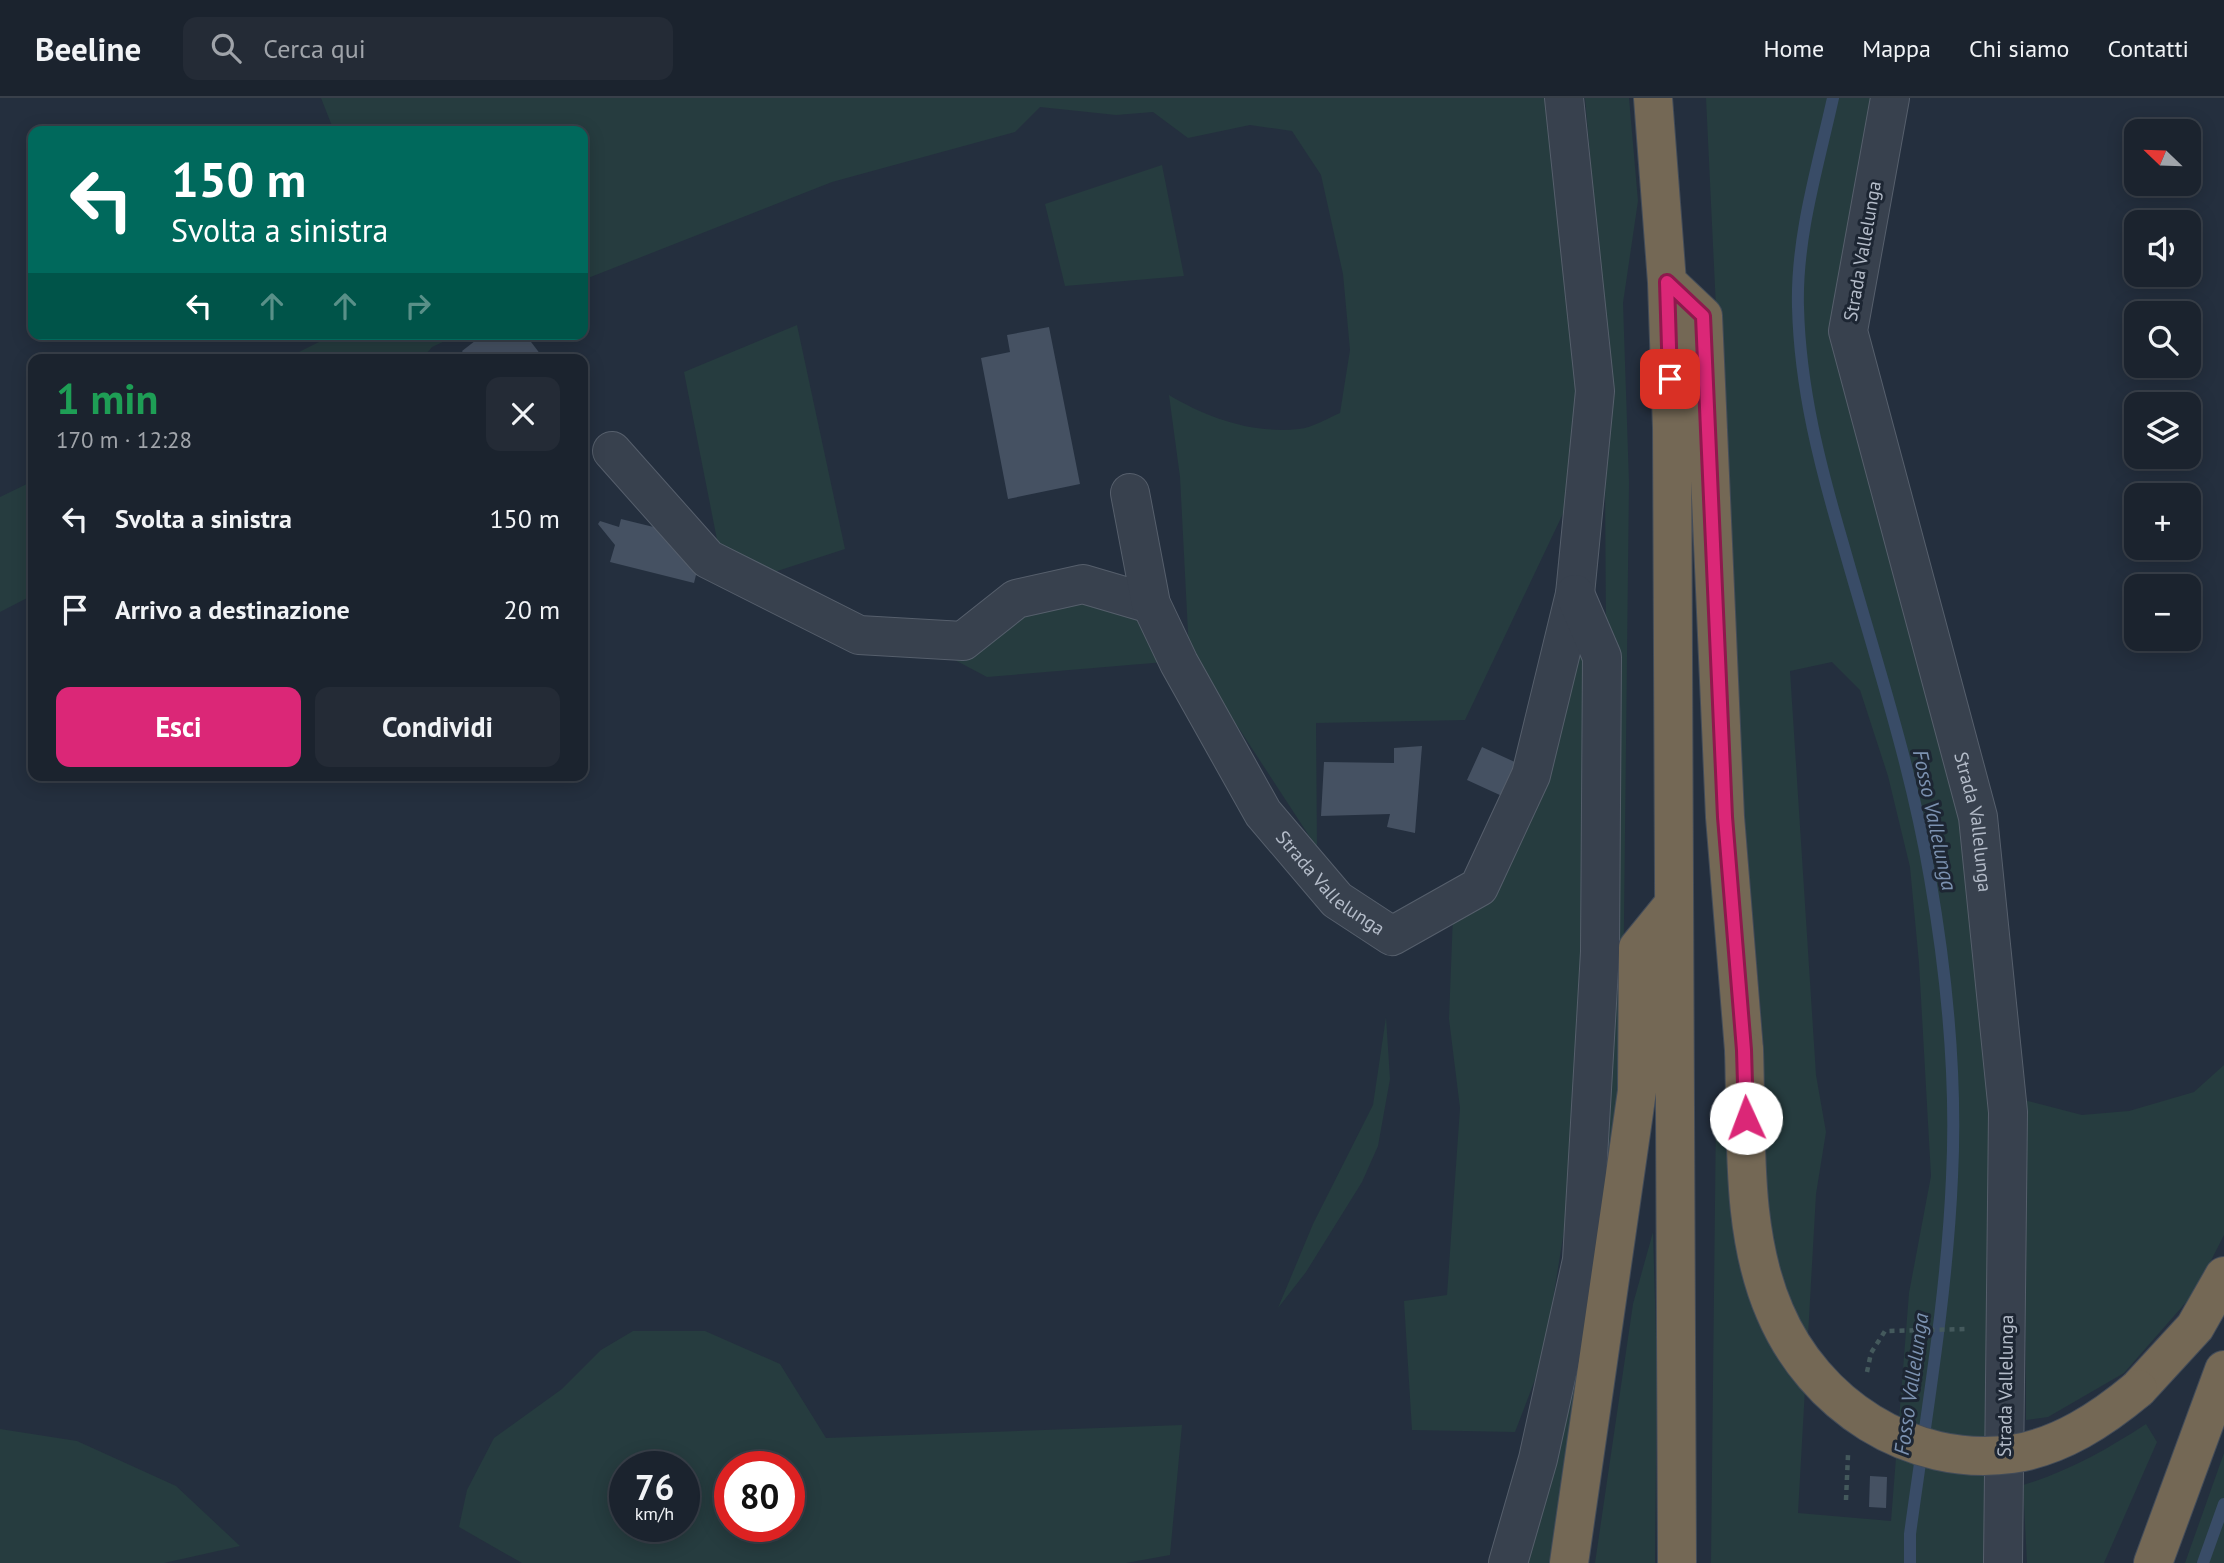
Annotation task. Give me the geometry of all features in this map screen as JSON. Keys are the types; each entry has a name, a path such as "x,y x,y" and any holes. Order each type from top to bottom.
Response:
{"highway":[{"path":"1653,98 1667,282 1672,454 1677,1563"},
{"path":"1667,282 1703,316 1725,817 1744,1050 1751,1207 1761,1268 1775,1312 1796,1350 1837,1400 1862,1419 1913,1443 1935,1449 1990,1455 2014,1454 2064,1437 2104,1416 2138,1389 2195,1327 2224,1276"},
{"path":"1569,1563 1637,1091 1638,948 1674,905"},
{"path":"2153,1563 2224,1370"}],"street":[{"name":"Strada Vallelunga","path":"1130,493 1151,604 1179,663 1263,813 1337,900 1392,936 1479,887 1531,775 1575,594 1595,391 1564,98"},
{"name":"Strada Vallelunga","path":"1890,98 1848,331 1978,817 2008,1112 2003,1563"},
{"path":"612,451 708,559 859,635 963,640 1016,599 1083,584 1151,604"},
{"name":"Strada Vallelunga","path":"1508,1563 1538,1459 1583,1260 1600,952 1602,657 1575,594"}],"path":[{"path":"1906,1331 1979,1328"}],"green space":[{"path":"321,98 1553,98 1580,403 1569,501 1465,720 1316,723 1317,848 1189,652 1180,477 1169,395 1215,417 1265,429 1304,428 1340,413 1350,350 1343,274 1321,175 1292,131 1250,125 1188,138 1153,112 1116,115 1040,107 1015,132 832,182 588,278 588,126 332,126"},
{"path":"1585,98 1629,98 1638,201 1623,303 1629,482 1622,1095 1550,1563 1519,1563 1574,1358 1606,635 1604,315"},
{"path":"1706,98 1878,98 1837,334 1957,787 1999,1159 1997,1563 1711,1563 1716,1111 1755,1110 1764,1049 1734,687","holes":["1832,662 1860,690 1888,776 1910,867 1919,963 1931,1176 1909,1293 1891,1521 1798,1513 1816,1194 1826,1132 1816,1075 1790,671"]},
{"path":"1162,165 1184,276 1065,286 1045,204"},
{"path":"797,325 845,549 753,579 721,560 684,372"},
{"path":"323,340 447,340 432,347 426,354 295,354"},
{"path":"28,483 28,598 0,612 0,497"},
{"path":"1041,598 1146,611 1165,662 987,677 951,658"},
{"path":"1572,629 1591,655 1579,1137 1544,1356 1515,1432 1412,1430 1404,1301 1447,1295 1460,1108 1449,1019 1453,915"},
{"path":"1386,1017 1390,1079 1378,1146 1362,1182 1306,1272 1278,1308 1313,1224 1373,1105"},
{"path":"2224,1065 2224,1235 2195,1292 2124,1373 2048,1417 2026,1420 2024,1100 2082,1115 2129,1111 2194,1092"},
{"path":"1653,1232 1657,1367 1655,1563 1595,1563 1633,1304"},
{"path":"633,1331 705,1331 780,1364 826,1438 1182,1425 1170,1555 1126,1563 522,1563 459,1527 467,1490 494,1438 562,1389 601,1350"},
{"path":"2146,1424 2157,1442 2104,1563 2027,1563 2023,1485 2087,1459"},
{"path":"0,1429 77,1441 176,1486 240,1546 164,1563 0,1563"},
{"path":"2224,1453 2224,1563 2185,1563"}],"building":[{"path":"1049,327 1080,484 1008,499 981,358 1010,352 1007,335"},
{"path":"476,340 530,340 540,354 464,354 462,351"},
{"path":"621,519 674,532 671,547 701,555 694,583 610,562 615,545 598,524 600,521 619,527"},
{"path":"1422,746 1415,833 1387,827 1390,814 1321,816 1324,762 1394,763 1394,748"},
{"path":"1482,747 1517,763 1502,796 1467,780"},
{"path":"1870,1476 1887,1477 1886,1508 1869,1507"}],"waterway":[{"name":"Fosso Vallelunga","path":"1833,98 1809,202 1801,254 1798,307 1803,368 1827,486 1891,710 1922,836 1941,952 1952,1065 1952,1177 1946,1266 1910,1534 1910,1563"},
{"path":"2203,1563 2224,1504"}],"route":[{"path":"1670,379 1667,282 1703,316 1725,817 1744,1050 1746,1118"}]}
